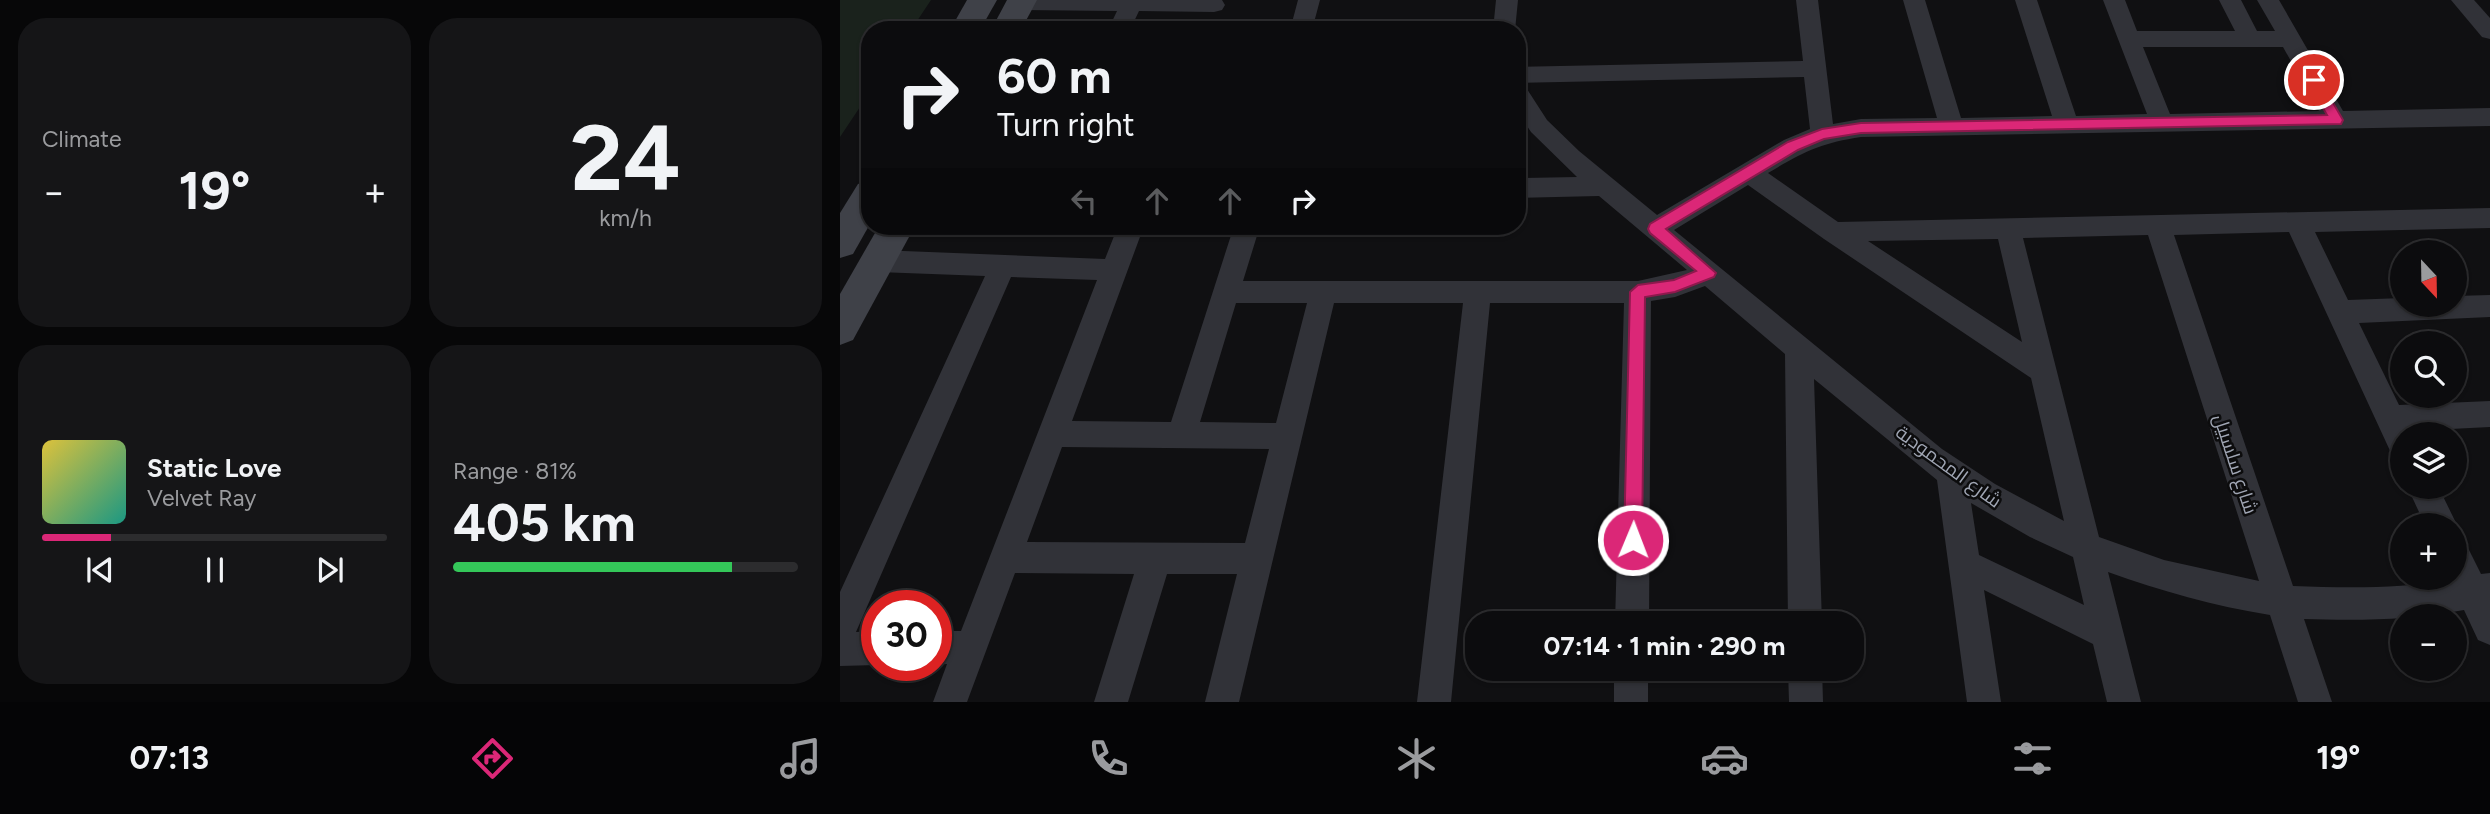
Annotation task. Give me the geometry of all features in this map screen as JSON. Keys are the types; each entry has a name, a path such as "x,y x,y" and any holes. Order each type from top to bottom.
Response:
{"street":[{"path":"970,21 982,0"},
{"path":"1303,21 1309,0"},
{"path":"1505,21 1507,0"},
{"path":"1807,0 1822,134"},
{"path":"1914,0 1952,127"},
{"path":"2026,0 2067,125"},
{"path":"2114,0 2162,123"},
{"path":"2230,0 2250,39"},
{"path":"2268,0 2336,120"},
{"path":"2462,0 2490,32"},
{"path":"1011,21 1021,1 1215,2 1208,21"},
{"path":"1123,21 1132,2"},
{"path":"2129,39 2291,40"},
{"path":"1526,75 1815,69"},
{"name":"شارع المحمودية","path":"1526,105 1546,134 1604,186 1799,349 1951,472 2015,513 2085,547 2162,576 2282,601 2322,605 2401,604 2482,591"},
{"path":"1656,229 1793,146 1822,134 1861,128 2490,117"},
{"path":"1749,172 1833,232 2044,372"},
{"path":"1526,188 1604,186"},
{"path":"840,244 861,208"},
{"path":"1833,232 2490,218"},
{"path":"2297,222 2392,422"},
{"name":"شارع سلسبيل","path":"2158,225 2315,702"},
{"path":"2008,229 2124,702"},
{"path":"840,330 892,235"},
{"path":"950,702 1127,235"},
{"path":"1181,435 1244,235"},
{"path":"878,261 1113,271"},
{"path":"840,629 1002,267"},
{"path":"1227,292 1638,292 1675,286 1709,273"},
{"path":"1222,702 1323,292"},
{"path":"1434,702 1478,292"},
{"path":"1632,611 1638,292"},
{"path":"2340,312 2490,306"},
{"path":"1799,349 1804,611"},
{"path":"2390,419 2490,414"},
{"path":"1051,433 1289,436"},
{"path":"1951,472 1984,702"},
{"path":"1004,557 1258,559"},
{"path":"1111,702 1155,559"},
{"path":"1964,564 2107,633"},
{"path":"2467,571 2482,591 2490,628"},
{"path":"952,648 970,647"},
{"path":"840,649 861,649"},
{"path":"1631,681 1631,702"},
{"path":"1805,681 1806,702"}],"shaded area":[{"path":"840,0 931,0 917,21 861,21 861,106 840,137"}],"route":[{"path":"1633,540 1638,292 1675,286 1709,273 1656,229 1793,146 1822,134 1861,128 2336,120 2314,80"}]}
